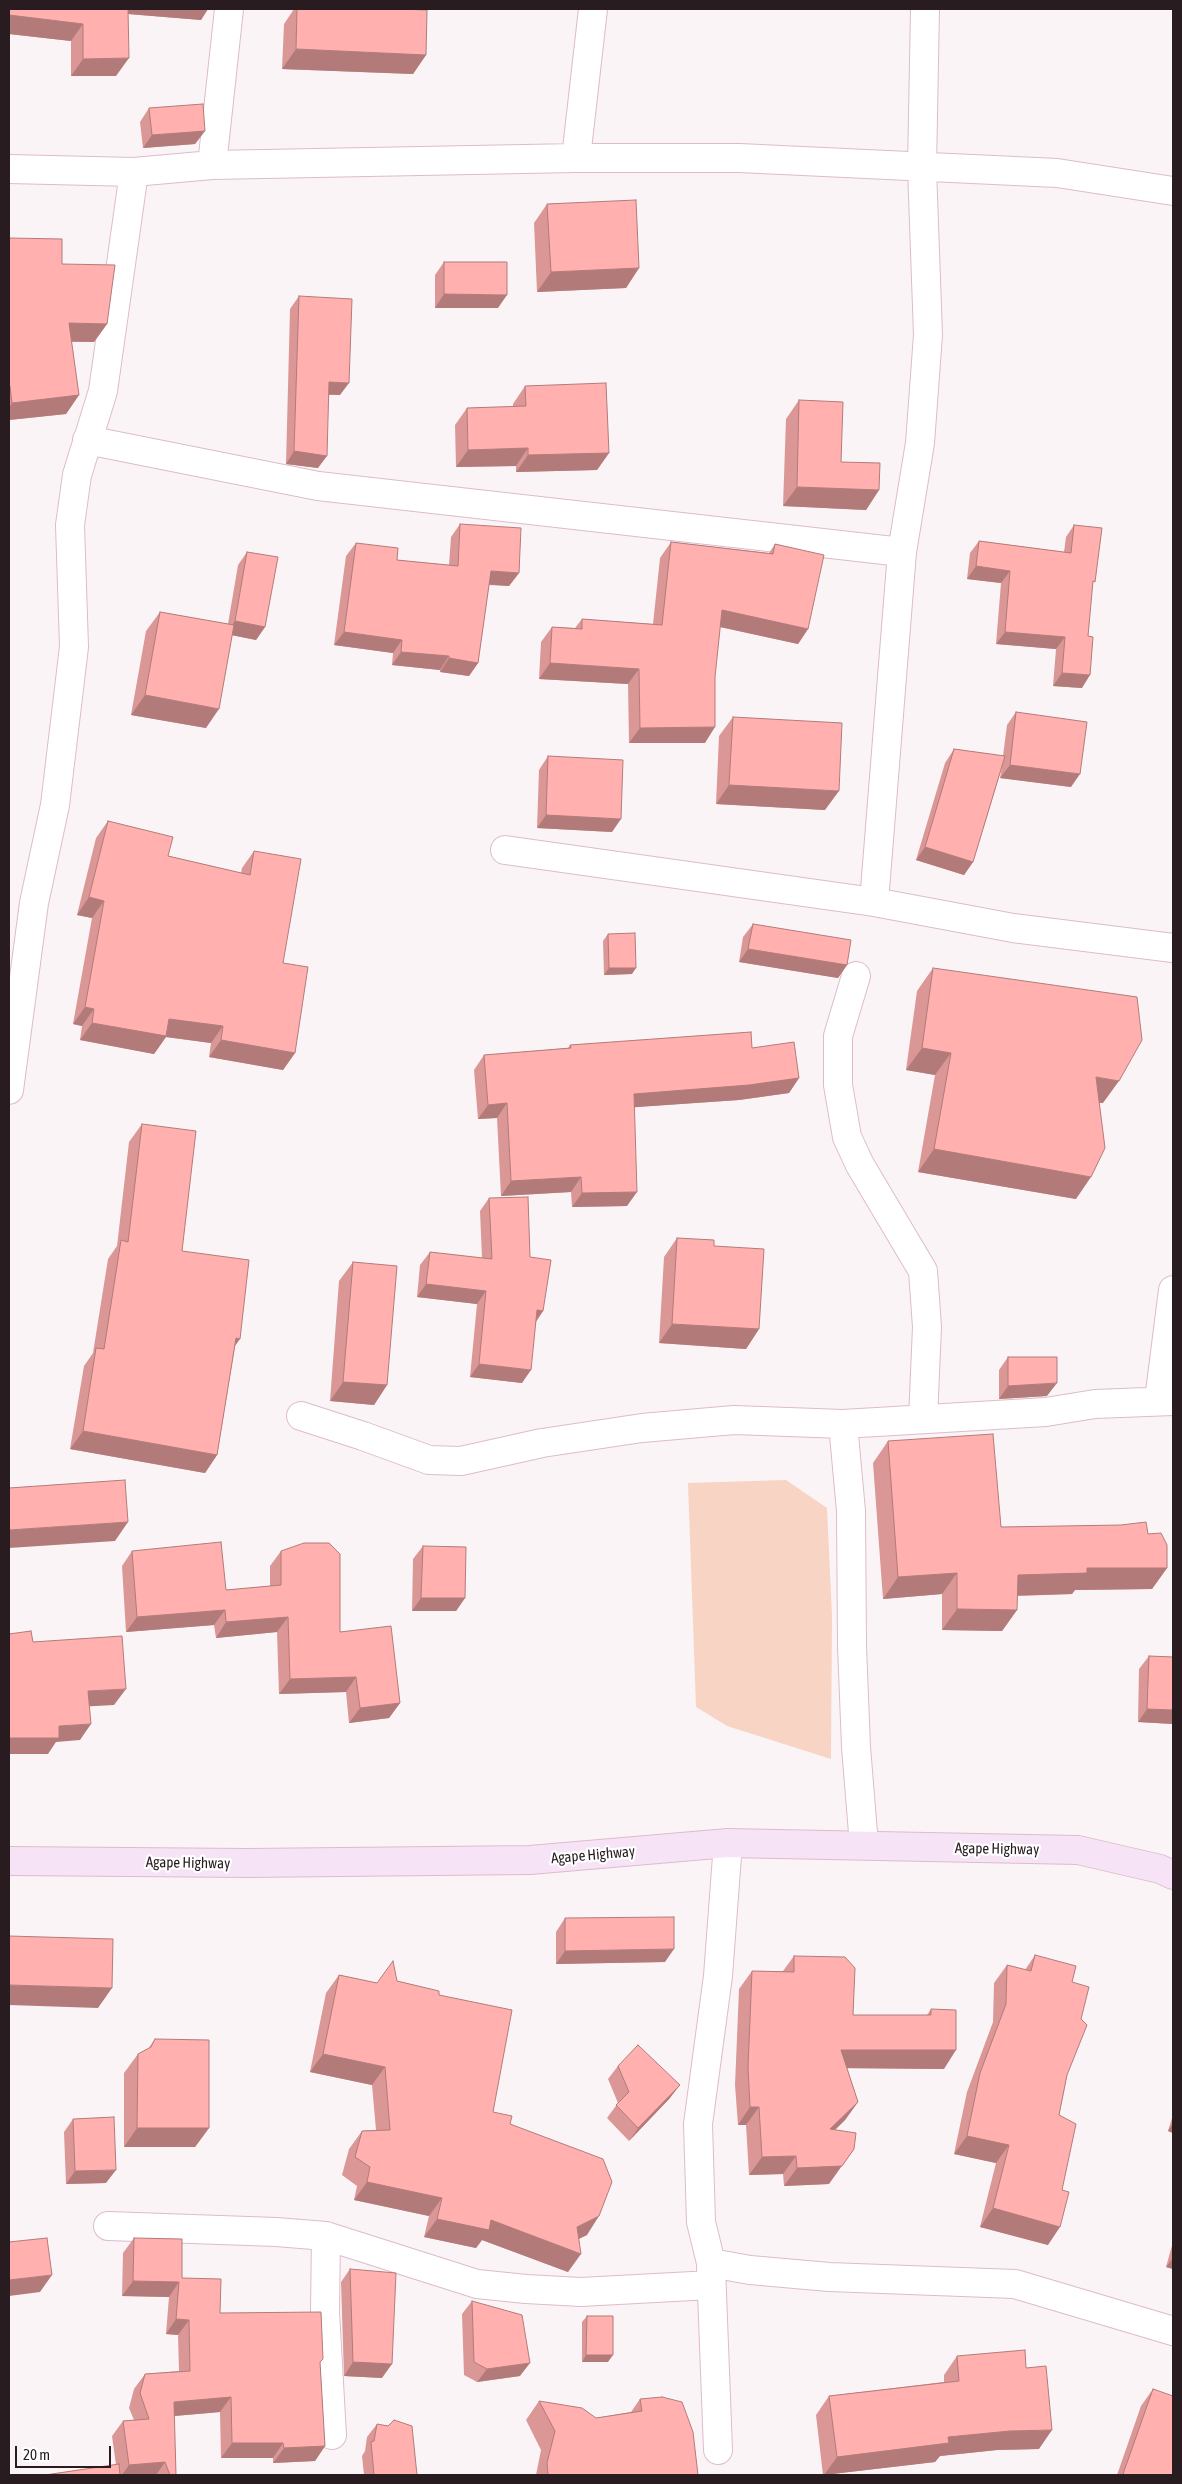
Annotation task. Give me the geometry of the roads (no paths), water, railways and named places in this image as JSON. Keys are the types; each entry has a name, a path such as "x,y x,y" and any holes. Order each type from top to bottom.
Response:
{"street":[{"path":"212,164 229,9"},
{"path":"576,158 593,9"},
{"path":"874,902 902,552 920,443 928,335 922,168 925,9"},
{"path":"9,169 134,172 212,164 576,158 739,158 1057,173 1173,191"},
{"path":"9,1090 34,903 55,805 74,647 70,525 77,475 103,391 134,172"},
{"path":"87,440 318,486 902,552"},
{"path":"505,850 874,902 1013,928 1173,948"},
{"path":"856,976 838,1036 838,1085 847,1137 860,1165 923,1271 927,1327 922,1419"},
{"path":"301,1416 428,1460 461,1461 542,1443 642,1428 734,1420 843,1424 1046,1412 1095,1404 1166,1400 1173,1290"},
{"path":"843,1424 851,1511 854,1719 864,1845"},
{"path":"718,2450 711,2274 701,2222 698,2124 718,1976 728,1843"},
{"name":"Agape Highway","path":"9,1861 247,1863 530,1860 728,1843 1078,1850 1160,1869 1173,1875"},
{"path":"108,2226 326,2236 477,2284 581,2292 750,2270 829,2276 1014,2284 1173,2331"},
{"path":"326,2236 325,2312 332,2435"}]}
